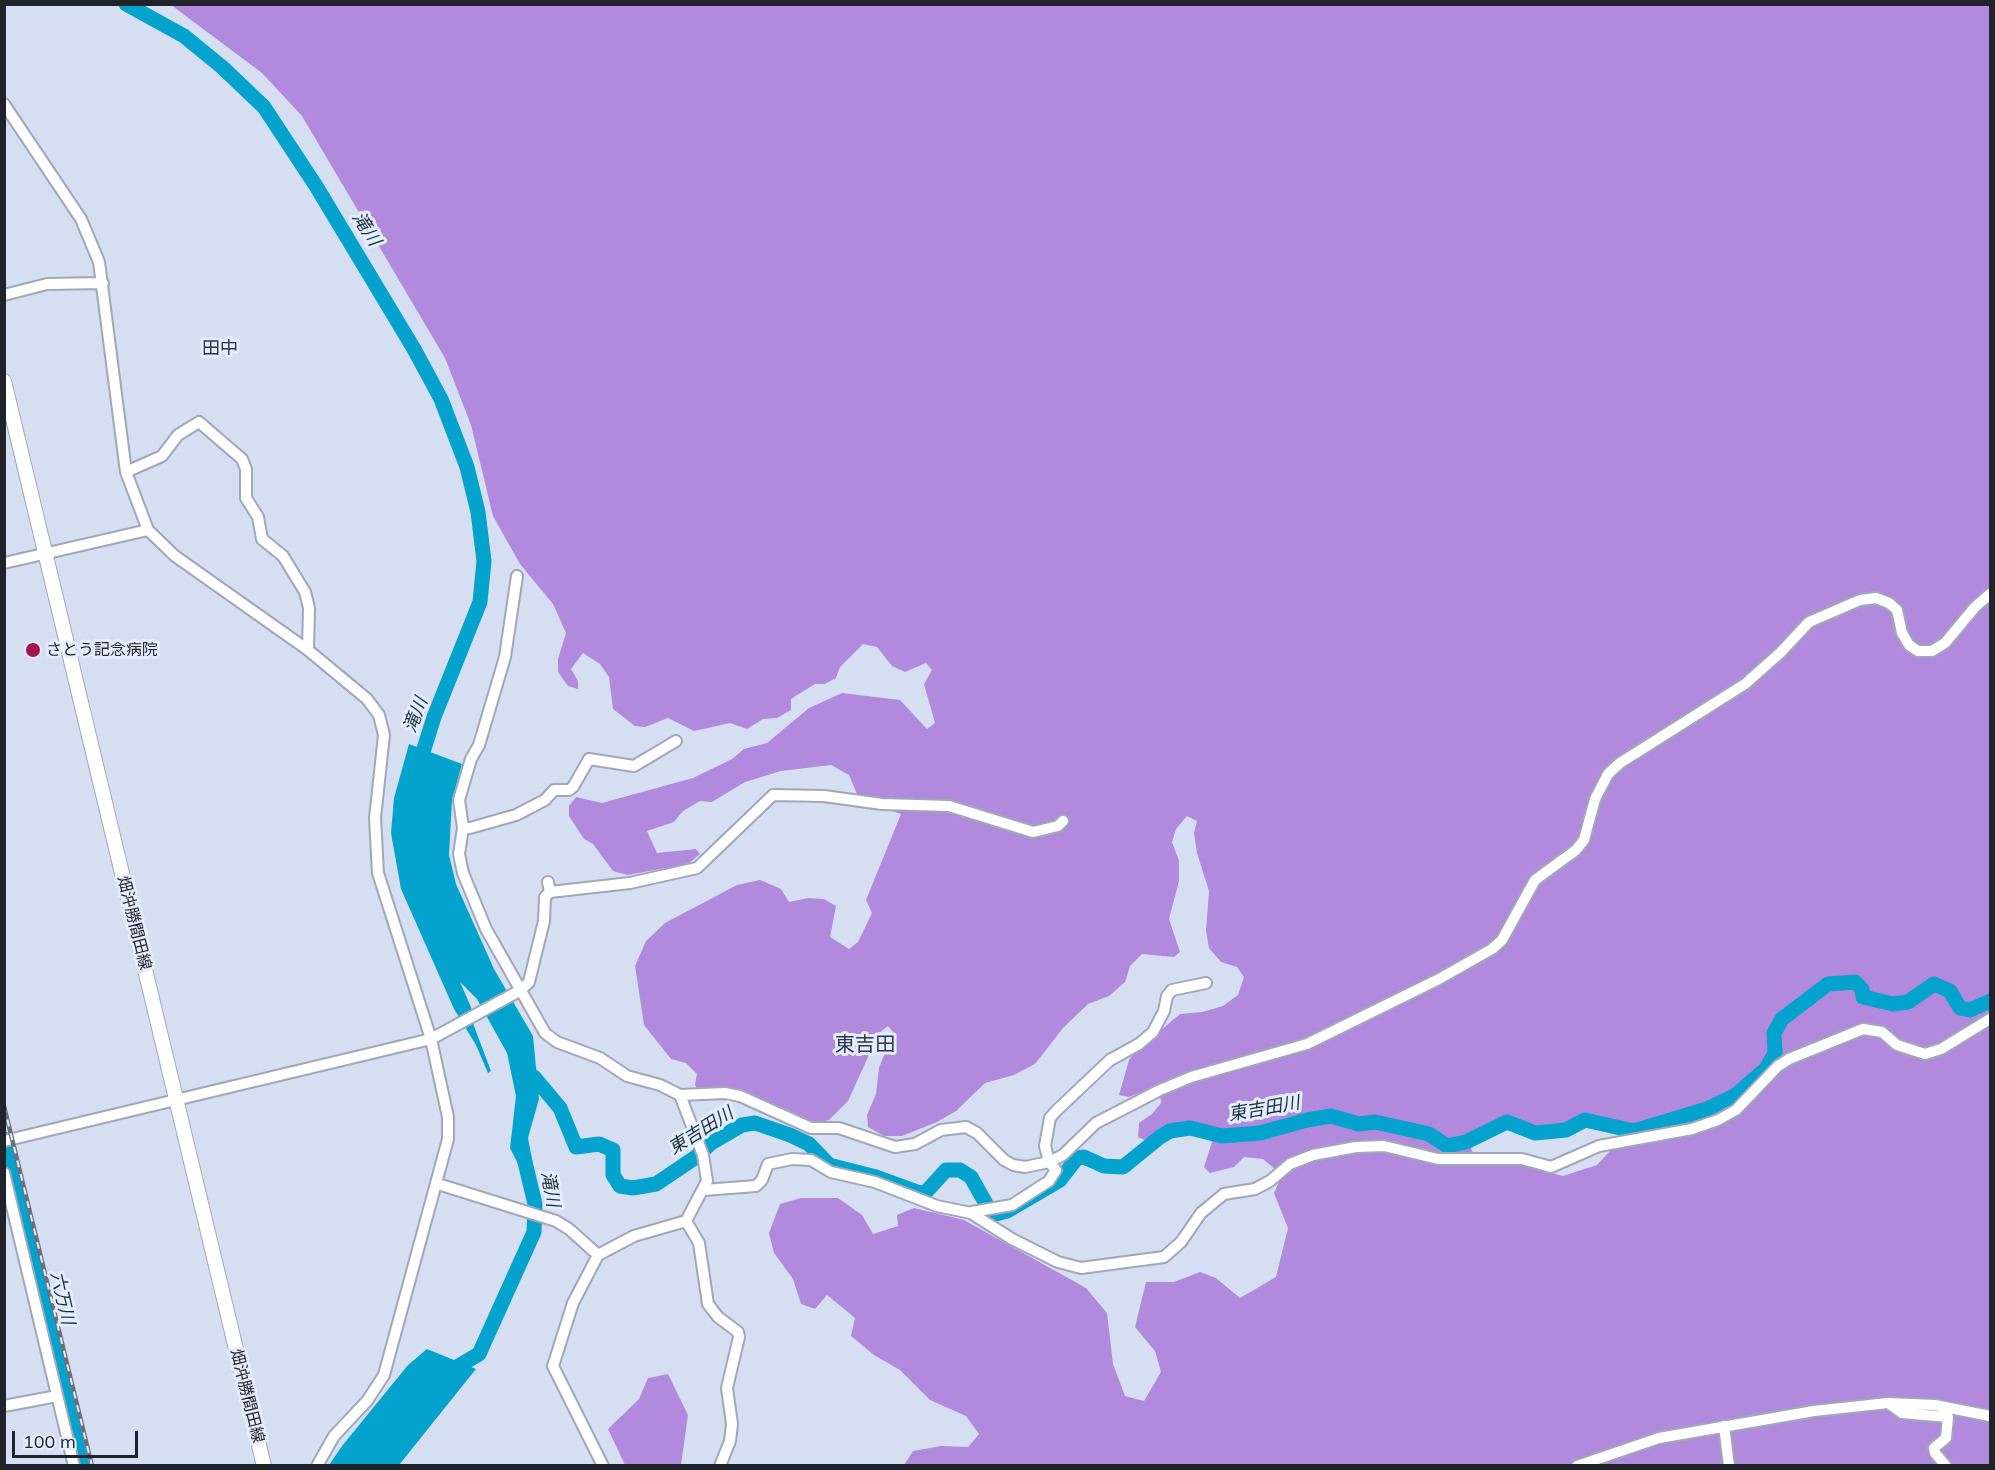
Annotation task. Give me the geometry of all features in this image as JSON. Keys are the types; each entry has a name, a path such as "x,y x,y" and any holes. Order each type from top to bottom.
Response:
{"main road":[{"name":"畑沖勝間田線","path":"4,381 264,1466"}],"street":[{"path":"4,104 81,219 99,261 104,283 126,471 148,530 175,556 308,650 367,699 379,715 384,735 375,818 378,873 431,1039 448,1117 448,1139 438,1184 384,1375 367,1401 334,1436 317,1466"},
{"path":"4,295 47,284 104,283"},
{"path":"126,471 162,456 178,435 199,422 242,459 246,469 246,498 258,517 261,539 283,556 305,592 309,608 308,650"},
{"path":"4,563 148,530"},
{"path":"517,576 505,657 479,745 471,759 459,800 463,828 459,854 469,892 486,929 545,1033 557,1042 600,1058 627,1076 660,1085 680,1095 726,1093 740,1096 811,1128 839,1128 895,1148 915,1144 941,1130 966,1127 977,1133 1004,1160 1013,1165 1025,1167 1049,1162 1063,1155 1096,1124 1160,1090 1191,1077 1307,1044 1439,979 1492,949 1506,935 1535,880 1576,850 1584,840 1595,799 1608,774 1620,763 1745,684 1780,653 1809,622 1860,600 1876,598 1889,603 1897,610 1902,633 1909,645 1918,651 1932,651 1945,643 1975,607 1990,594"},
{"path":"463,828 516,815 545,800 554,790 569,790 589,759 634,766 676,741"},
{"path":"7,1141 431,1039 521,990 529,982 534,968 545,897 549,887 630,883 698,868 773,795 824,796 882,804 949,806 1033,832 1058,826 1064,820"},
{"path":"704,1190 756,1186 762,1180 768,1164 792,1159 811,1160 831,1172 876,1182 937,1206 972,1213 1012,1205 1049,1181 1056,1170 1049,1162 1045,1146 1050,1118 1056,1111 1110,1060 1139,1044 1153,1032 1164,1011 1167,996 1172,990 1206,983"},
{"path":"972,1213 1012,1239 1072,1267 1164,1257 1181,1242 1201,1213 1224,1194 1255,1189 1270,1181 1290,1164 1313,1155 1356,1147 1384,1146 1438,1158 1522,1160 1551,1167 1599,1146 1692,1129 1718,1120 1736,1110 1778,1066 1789,1059 1863,1029 1882,1032 1898,1045 1925,1054 1941,1049 1990,1019"},
{"path":"603,1466 553,1366 573,1303 598,1256 634,1236 686,1221 704,1190 707,1181 702,1151 680,1095"},
{"path":"4,1173 74,1466"},
{"path":"438,1184 556,1221 569,1229 598,1256"},
{"path":"686,1221 699,1243 708,1304 718,1317 738,1332 739,1337 727,1388 732,1424 730,1441 720,1466"},
{"path":"4,1406 57,1395"},
{"path":"1888,1403 1902,1413 1948,1417 1946,1438 1934,1448 1935,1453 1946,1466"},
{"path":"1577,1466 1659,1438 1814,1411 1888,1403 1935,1405 1990,1416"},
{"path":"1724,1426 1730,1466"}],"shaded area":[{"path":"171,5 1990,5 1990,1465 904,1465 913,1451 941,1446 968,1447 979,1434 966,1416 930,1400 900,1370 874,1355 851,1336 855,1318 827,1295 815,1309 801,1304 793,1279 774,1253 769,1233 780,1204 801,1198 838,1198 862,1215 873,1234 898,1226 897,1215 914,1208 964,1220 1086,1288 1107,1313 1113,1364 1125,1396 1144,1401 1161,1372 1155,1351 1135,1327 1146,1282 1174,1282 1200,1272 1216,1278 1240,1298 1276,1277 1288,1228 1274,1193 1282,1175 1263,1159 1244,1157 1234,1167 1210,1173 1204,1167 1215,1133 1205,1127 1181,1124 1147,1141 1138,1137 1139,1123 1152,1114 1161,1103 1160,1094 1149,1089 1129,1097 1119,1095 1129,1060 1135,1052 1180,1014 1202,1012 1223,1006 1238,995 1244,977 1237,967 1221,962 1209,948 1206,931 1209,891 1197,853 1194,833 1197,821 1187,816 1176,829 1172,842 1179,861 1179,881 1169,919 1180,952 1174,957 1142,954 1130,966 1125,982 1109,996 1088,1004 1063,1028 1035,1064 1014,1075 985,1083 956,1111 937,1122 902,1136 884,1136 868,1127 867,1115 876,1094 879,1068 893,1032 888,1026 879,1033 848,1101 829,1120 814,1124 735,1090 698,1090 695,1085 697,1074 686,1063 671,1059 644,1025 635,966 646,941 665,923 737,885 760,880 781,889 789,902 808,898 824,899 836,906 830,937 849,949 858,942 872,913 866,900 901,814 880,807 857,794 849,775 831,765 781,771 745,782 712,802 700,801 683,811 674,822 647,831 657,853 696,849 700,854 688,864 628,875 613,871 593,844 584,839 569,816 569,806 576,797 602,803 693,778 732,759 744,749 767,743 809,708 842,693 900,700 927,729 935,723 924,684 932,670 926,663 905,672 892,666 877,647 863,644 840,667 836,678 825,684 815,684 791,699 791,710 777,718 763,719 747,729 730,723 694,731 668,718 645,727 635,726 613,709 609,677 600,664 583,653 571,669 578,681 578,689 568,686 558,672 558,659 566,633 553,604 520,564 493,516 471,425 445,358 302,116 262,73","holes":["1582,1116 1622,1125 1623,1137 1597,1165 1563,1176 1500,1160 1476,1159 1469,1144 1487,1126 1509,1117 1531,1125 1555,1128"]},
{"path":"668,1374 688,1415 681,1465 625,1465 608,1429 639,1399 648,1378"}],"water":[{"path":"409,744 462,764 452,800 449,855 456,884 494,969 533,1036 539,1099 528,1138 535,1175 524,1176 510,1148 516,1096 507,1053 477,999 460,982 471,1007 474,1026 491,1071 488,1073 476,1045 454,1009 401,889 391,833 394,798"},
{"path":"427,1349 476,1369 399,1465 329,1465 408,1365"}],"waterway":[{"name":"滝川","path":"126,4 184,36 222,67 264,107 316,186 414,349 441,399 467,467 478,512 484,561 480,602 434,717 418,768"},
{"name":"東吉田川","path":"534,1077 560,1108 576,1147 599,1144 613,1150 613,1175 620,1186 633,1188 656,1184 696,1157 711,1143 742,1125 755,1123 809,1144 829,1165 876,1177 920,1193 926,1192 946,1170 960,1170 971,1177 990,1211 996,1214 1007,1211 1060,1180 1077,1158 1084,1157 1104,1166 1123,1167 1170,1131 1190,1128 1222,1136 1260,1133 1331,1116 1359,1124 1375,1122 1429,1134 1447,1146 1466,1142 1507,1122 1535,1133 1566,1130 1585,1120 1634,1131 1707,1109 1736,1095 1766,1069 1775,1053 1774,1033 1782,1019 1828,984 1855,982 1862,989 1863,997 1893,1004 1908,1002 1934,984 1950,991 1960,1008 1970,1010 1990,1001"},
{"name":"六万川","path":"4,1139 82,1466"},
{"name":"滝川","path":"445,1374 479,1354 534,1232 535,1204 524,1158"}],"railway":[{"path":"4,1106 92,1466"}],"place":[{"name":"さとう記念病院","path":"33,650"}],"district":[{"name":"田中","path":"220,349"},
{"name":"東吉田","path":"865,1045"}]}
